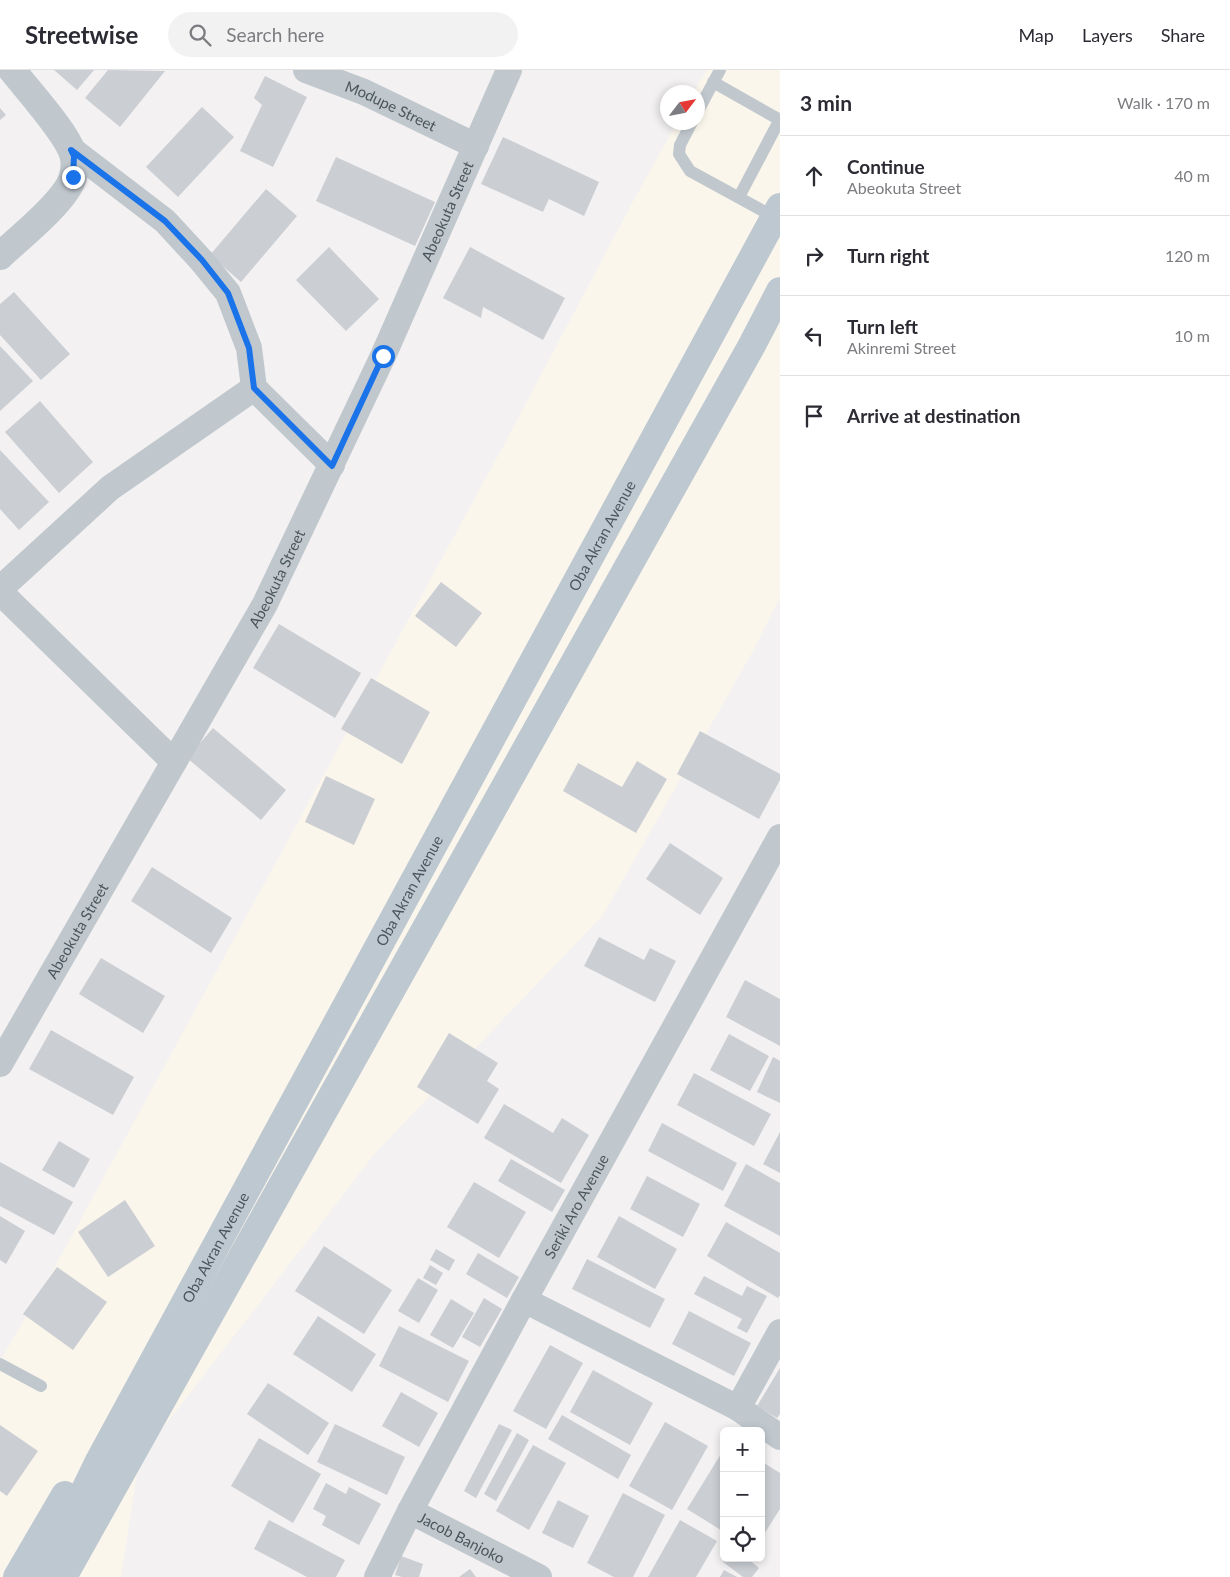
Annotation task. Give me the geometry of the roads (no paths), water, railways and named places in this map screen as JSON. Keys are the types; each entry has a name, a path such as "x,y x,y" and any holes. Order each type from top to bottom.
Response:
{"main road":[{"name":"Oba Akran Avenue","path":"43,1577 98,1464 778,215"},
{"name":"Oba Akran Avenue","path":"63,1577 780,291"},
{"path":"77,1577 121,1491 132,1452"},
{"path":"17,1577 68,1489 98,1464"}],"street":[{"path":"0,256 38,222 62,195 73,177 74,156 71,150 54,121 12,70"},
{"name":"Modupe Street","path":"306,70 364,92 476,146"},
{"name":"Abeokuta Street","path":"0,1064 264,604 332,466 383,356 509,70"},
{"path":"71,150 165,221 202,260 228,293 249,348 254,388 332,466"},
{"path":"174,762 0,591 110,488 254,388"},
{"name":"Seriki Aro Avenue","path":"377,1577 410,1511 524,1300 772,869 780,837"},
{"path":"524,1300 738,1408 780,1437"},
{"path":"738,1408 780,1332"},
{"name":"Jacob Banjoko","path":"410,1511 539,1577"}],"lane":[{"path":"705,97 720,70"},
{"path":"713,82 780,120 739,197"},
{"path":"688,130 680,144 679,154 690,171 778,215"},
{"path":"0,1364 41,1386"}]}
